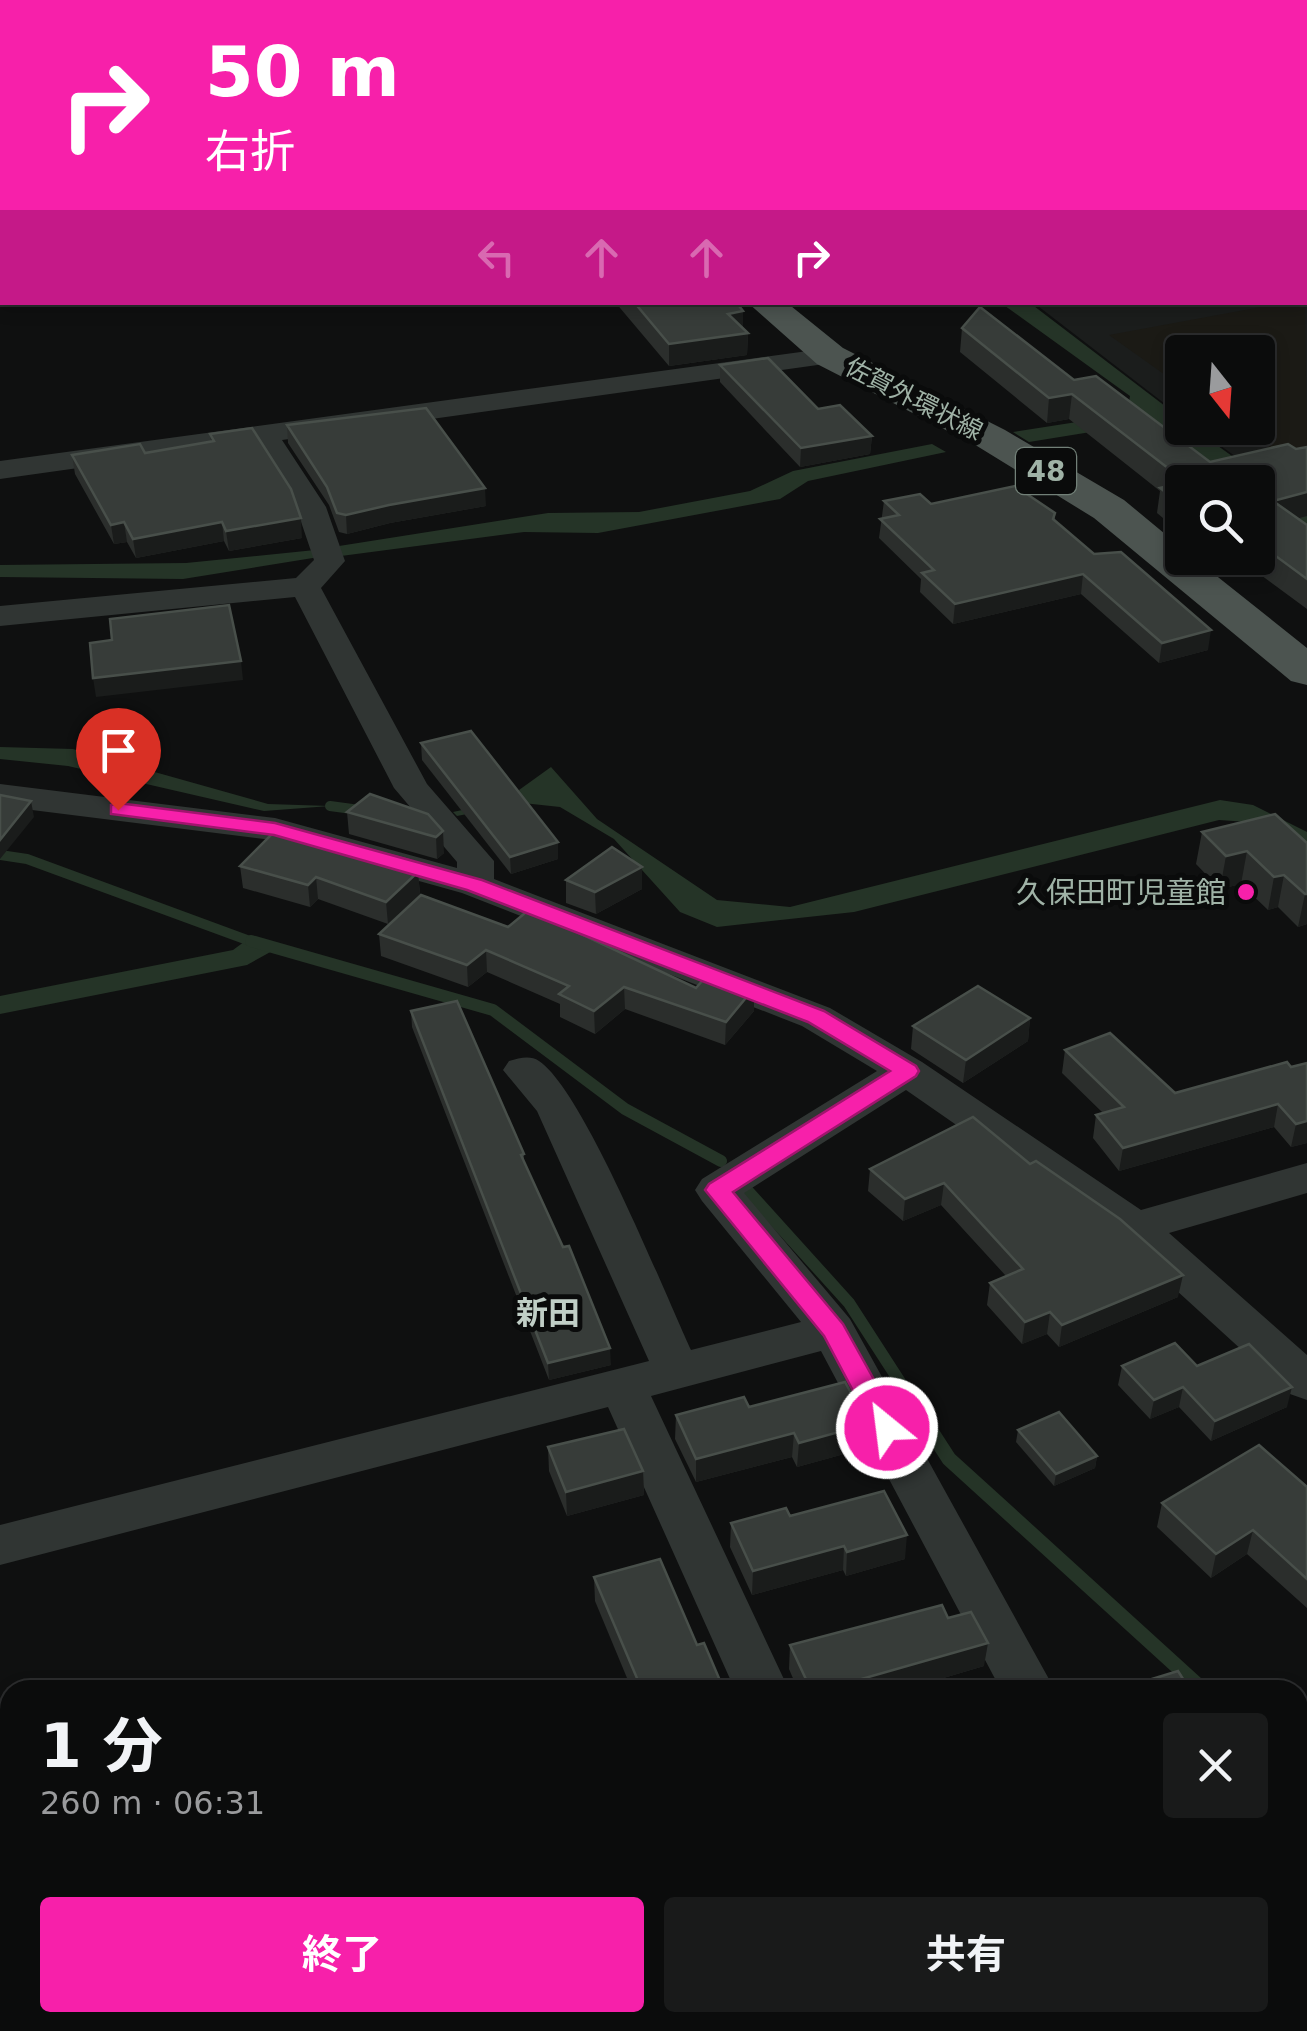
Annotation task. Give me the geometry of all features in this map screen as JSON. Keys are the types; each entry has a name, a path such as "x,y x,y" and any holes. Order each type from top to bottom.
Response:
{"main road":[{"name":"佐賀外環状線","path":"768,305 830,356 992,438 1109,509 1307,671"}],"street":[{"path":"0,470 830,356"},
{"path":"0,616 305,587 330,560 311,507 265,435"},
{"path":"305,587 412,788 476,861 474,885"},
{"path":"0,795 275,829 474,885 816,1016 907,1071 1135,1227 1307,1382"},
{"path":"524,1070 555,1106 676,1371"},
{"path":"907,1071 718,1190 834,1330 1023,1680"},
{"path":"1135,1227 1307,1178"},
{"path":"0,1545 834,1330"},
{"path":"622,1385 757,1680"}],"shaded area":[{"path":"1004,305 1033,305 1165,406 1165,443 1134,425 1029,442 1013,432 1109,417 1128,409 1130,396"},
{"path":"1037,305 1307,305 1307,508 1275,485 1275,465 1247,465 1220,445 1275,445 1275,335 1165,335 1165,404"},
{"path":"1272,305 1305,305 1307,454 1286,459 1265,445 1275,445 1275,335 1165,335 1165,375 1109,335"},
{"path":"932,444 946,452 808,481 780,499 598,533 524,532 341,556 339,546 548,513 639,512 750,491 793,471"},
{"path":"1168,445 1217,445 1244,465 1201,465"},
{"path":"1275,487 1307,510 1307,538 1275,501"},
{"path":"315,550 319,557 183,579 0,577 0,565 186,563"},
{"path":"0,747 73,749 268,804 330,806 264,811 68,766 0,759"},
{"path":"551,767 597,819 717,900 790,907 1220,800 1253,805 1307,832 1307,850 1248,822 1219,820 854,912 717,927 680,912 614,839 560,807 523,803 457,816 453,812 521,797 519,790"},
{"path":"248,939 274,950 247,965 0,1014 0,996 233,950"}],"building":[{"path":"636,305 738,305 743,311 728,314 748,333 669,344"},
{"path":"980,307 1074,380 1096,376 1165,428 1165,445 1187,445 1210,462 1288,444 1296,449 1307,447 1307,492 1275,500 1275,465 1165,466 1072,394 1049,398 962,328"},
{"path":"768,358 818,409 840,405 872,436 801,448 720,365"},
{"path":"426,408 485,488 346,515 337,513 327,487 287,425"},
{"path":"252,428 291,489 301,518 226,531 222,522 133,539 124,522 111,525 72,455 140,444 145,453 214,441 210,434"},
{"path":"1015,486 1055,513 1053,519 1094,554 1121,552 1211,630 1162,643 1083,574 955,604 922,573 934,570 880,519 899,515 884,501 920,494 931,504"},
{"path":"1275,502 1307,525 1307,579 1275,555"},
{"path":"229,605 241,661 93,678 90,643 112,640 110,619"},
{"path":"471,731 558,842 510,857 421,743"},
{"path":"370,794 428,814 443,831 436,837 347,812"},
{"path":"0,795 31,801 0,840"},
{"path":"1275,814 1307,843 1307,894 1284,875 1274,877 1247,851 1226,856 1202,832"},
{"path":"278,828 409,860 401,866 418,872 386,902 316,877 308,885 240,866"},
{"path":"612,847 642,867 595,892 566,880"},
{"path":"421,895 508,927 536,904 557,912 549,916 572,925 568,928 696,988 710,972 754,988 726,1022 624,987 594,1011 559,994 569,986 486,950 467,965 379,934"},
{"path":"978,986 1030,1018 966,1060 913,1026"},
{"path":"457,1001 563,1247 569,1246 610,1348 548,1363 411,1011"},
{"path":"1110,1033 1175,1093 1287,1062 1291,1067 1307,1063 1307,1121 1296,1124 1278,1104 1123,1148 1096,1115 1124,1107 1065,1050"},
{"path":"973,1117 1030,1164 1036,1161 1120,1219 1183,1275 1062,1325 1050,1312 1025,1322 990,1283 1023,1269 944,1183 905,1199 870,1169"},
{"path":"1175,1343 1197,1366 1249,1344 1292,1387 1215,1421 1183,1387 1154,1400 1122,1366"},
{"path":"845,1382 868,1424 799,1443 794,1433 696,1459 676,1415 744,1397 749,1407"},
{"path":"1059,1412 1097,1456 1056,1474 1018,1430"},
{"path":"624,1429 643,1471 566,1492 548,1447"},
{"path":"1259,1445 1307,1487 1307,1579 1253,1530 1216,1554 1162,1503"},
{"path":"884,1491 907,1535 847,1552 844,1546 753,1571 731,1523 786,1508 790,1516"},
{"path":"660,1559 697,1645 704,1643 720,1680 638,1680 594,1577"},
{"path":"942,1605 948,1618 971,1612 988,1643 858,1680 806,1680 790,1645"},
{"path":"1178,1671 1184,1680 1149,1680"}],"waterway":[{"path":"330,806 367,811"},
{"path":"0,855 27,859 258,944"},
{"path":"251,941 493,1010 625,1109 721,1161"},
{"path":"746,1189 849,1303 929,1427"},
{"path":"927,1425 949,1459 1192,1680"}],"place":[{"name":"久保田町児童館","path":"1246,892"}],"district":[{"name":"新田","path":"548,1313"}],"route":[{"path":"118,810 275,829 474,885 816,1016 907,1071 718,1190 834,1330 887,1428"}]}
